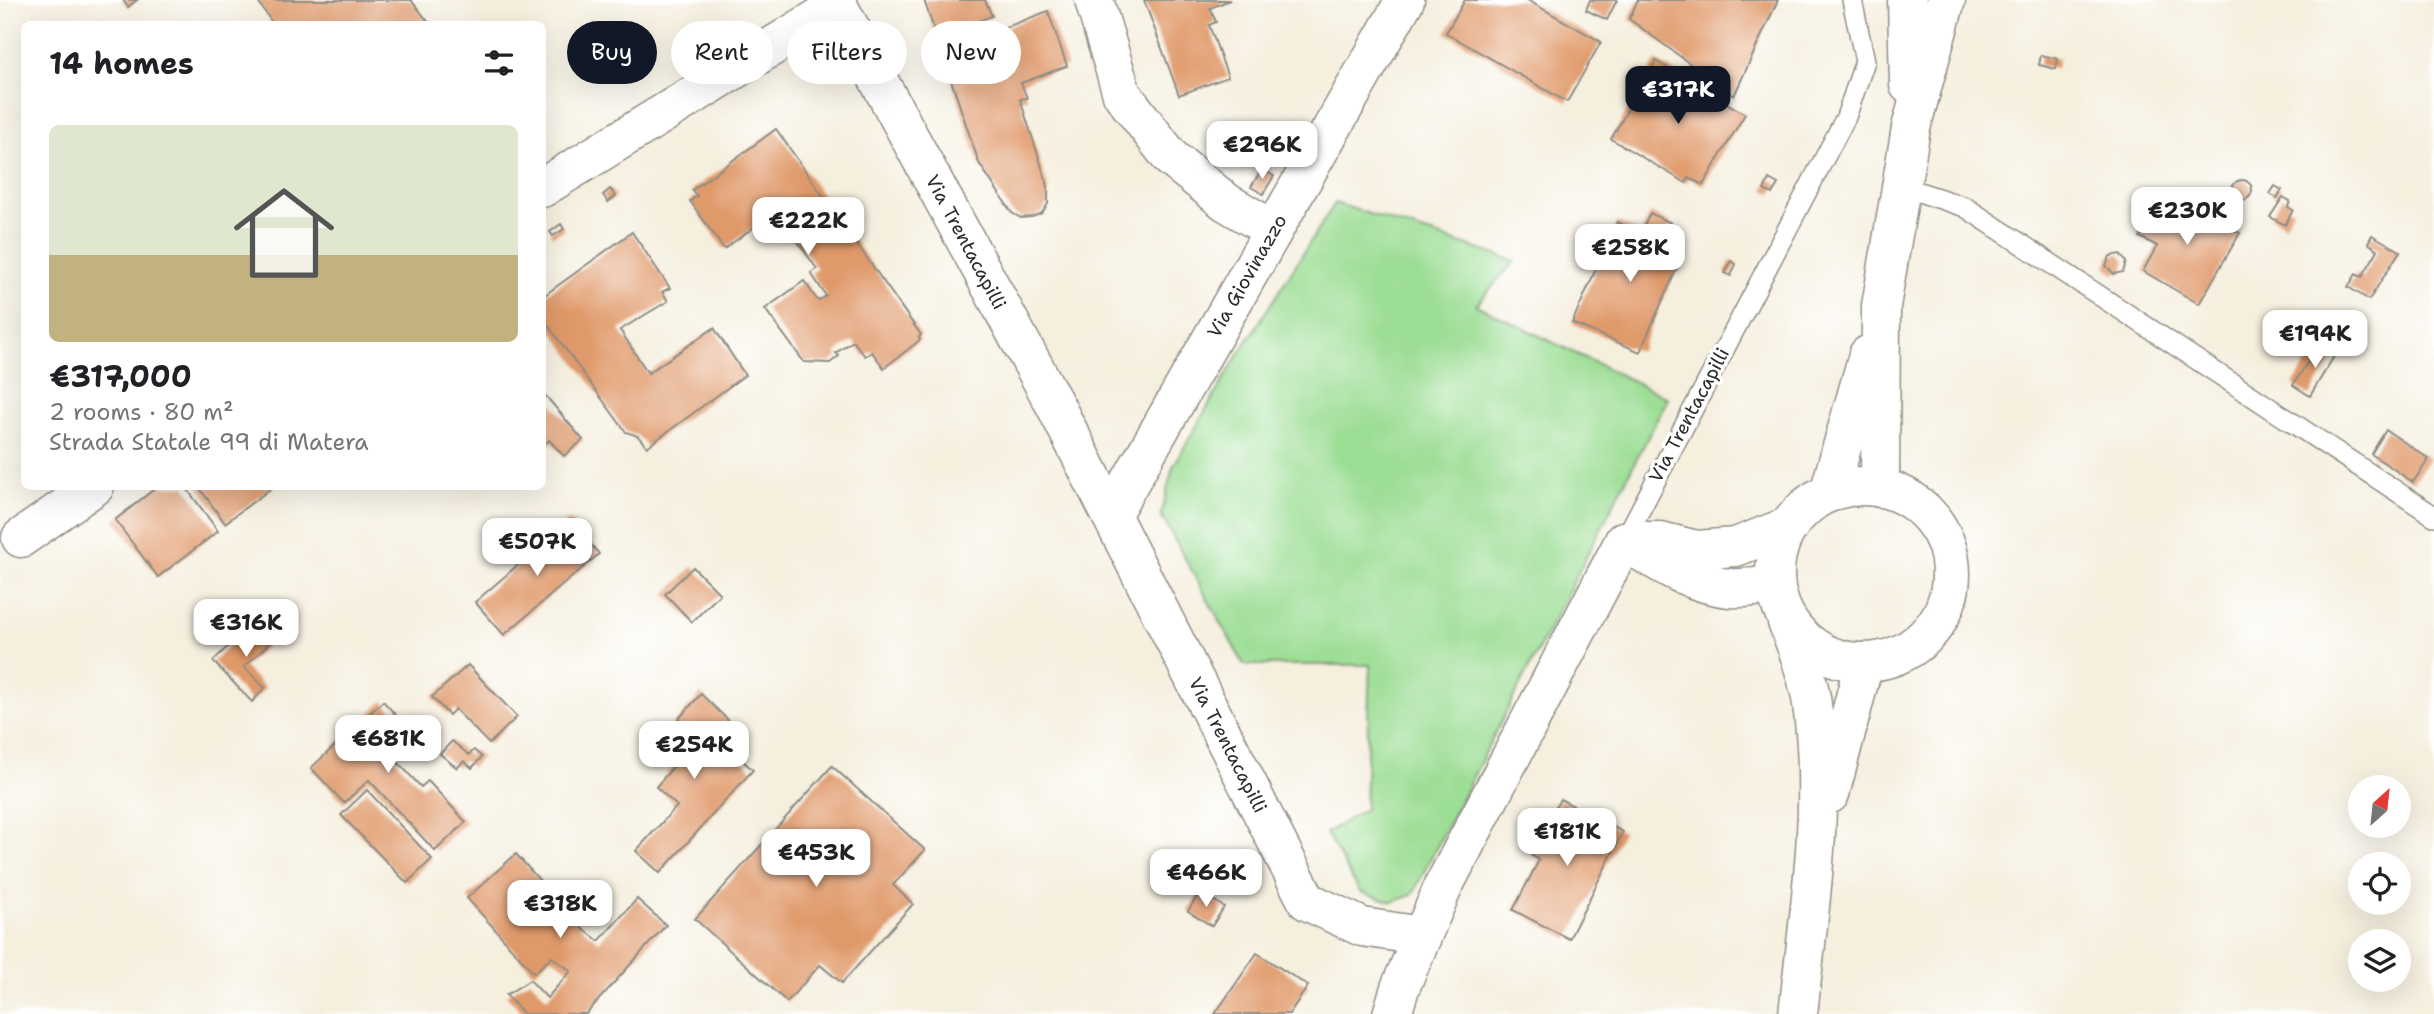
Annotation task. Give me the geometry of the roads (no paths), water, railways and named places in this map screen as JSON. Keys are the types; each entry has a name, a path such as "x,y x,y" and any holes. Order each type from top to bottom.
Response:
{"street":[{"path":"1094,0 1122,94 1171,158 1226,202 1273,230"},
{"name":"Via Giovinazzo","path":"1111,515 1405,0"},
{"path":"1907,0 1911,128"},
{"path":"1829,493 1881,306 1911,128 1945,0"},
{"name":"Via Trentacapilli","path":"546,185 836,3 1056,407 1307,901 1362,927 1422,936 1444,885 1624,541"},
{"path":"1880,488 1881,306"},
{"path":"1624,541 1663,565 1700,582 1780,600 1800,635 1818,650 1841,659 1864,663 1892,658 1918,644 1937,623 1949,596 1951,568 1945,540 1929,516 1907,498 1880,488 1854,487 1829,493 1806,507 1789,527 1778,554 1780,600 1812,702 1816,757 1815,857 1798,1014"},
{"path":"21,538 89,490"},
{"path":"1624,541 1660,541 1696,550 1737,547 1789,527"},
{"path":"1815,857 1864,663"},
{"path":"1392,1014 1422,936"}],"lane":[{"name":"Via Trentacapilli","path":"1624,541 1846,117 1865,61 1852,0"},
{"path":"1901,186 1965,207 2434,516"}]}
